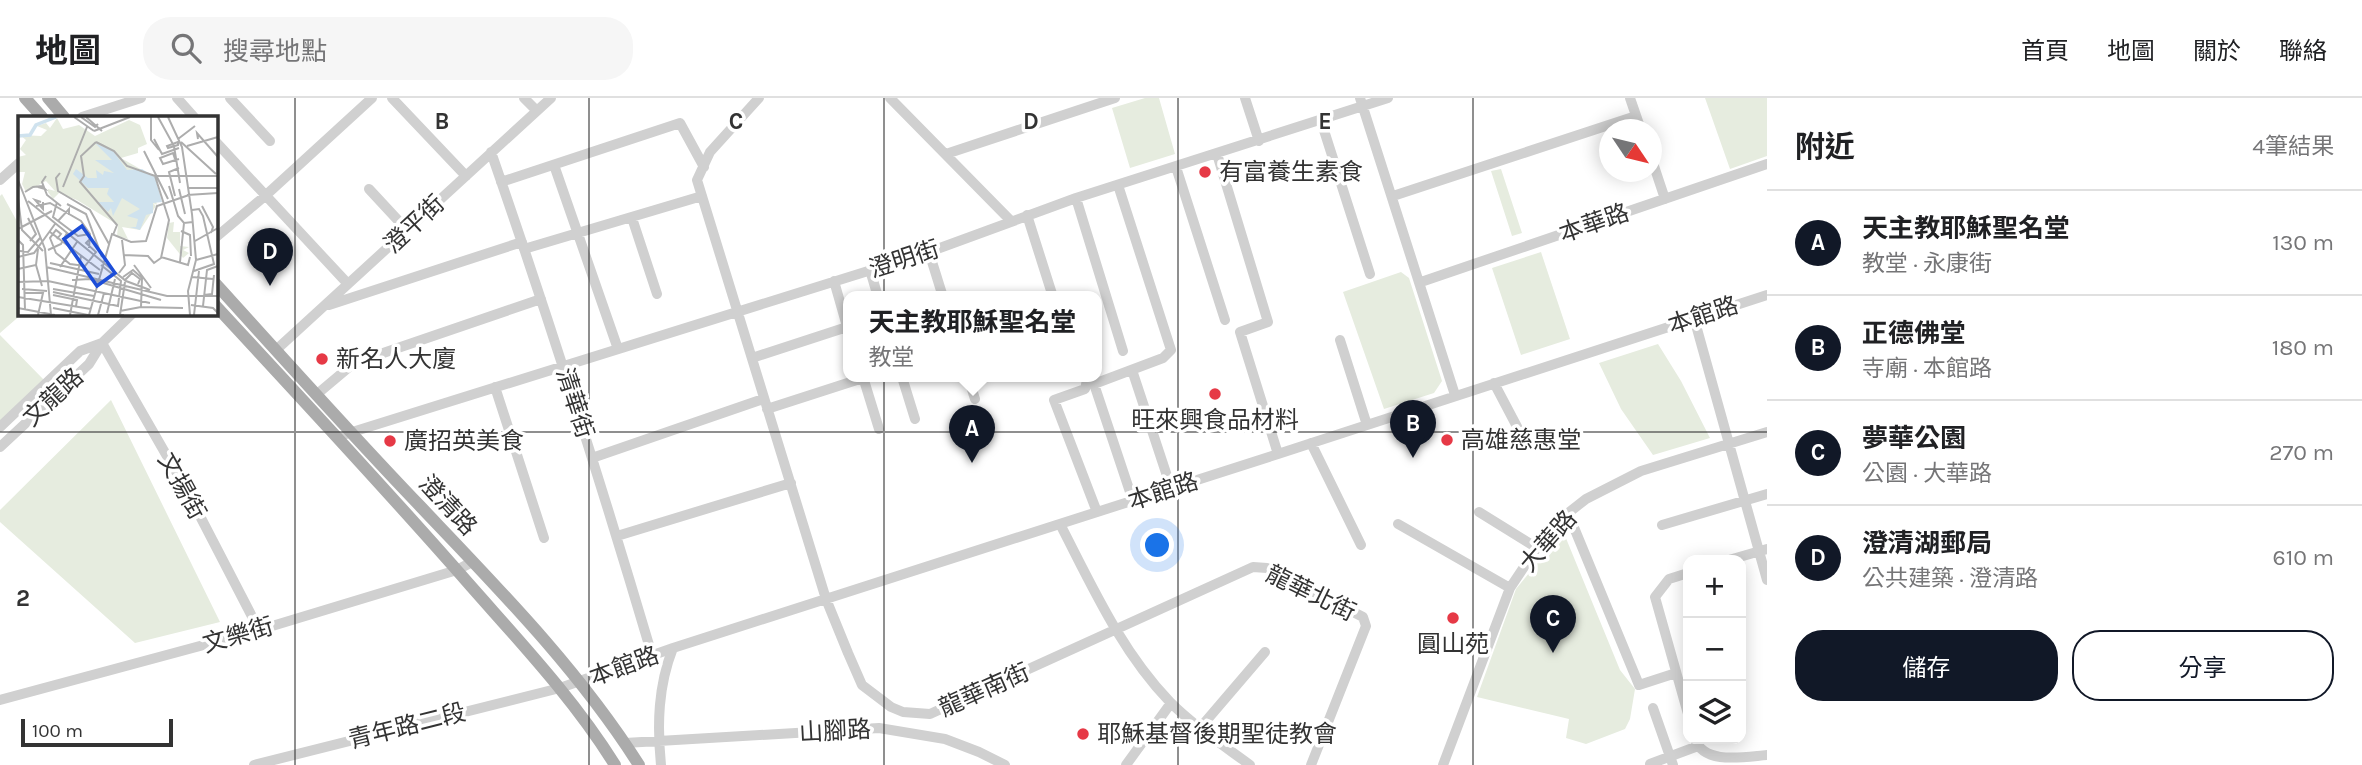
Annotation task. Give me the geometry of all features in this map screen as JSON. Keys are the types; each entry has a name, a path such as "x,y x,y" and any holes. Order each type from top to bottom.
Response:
{"main road":[{"path":"25,98 41,116"},
{"path":"48,98 63,116"},
{"name":"澄清路","path":"217,285 580,681 639,765"},
{"name":"澄清路","path":"217,307 457,570 560,688 615,765"}],"street":[{"path":"85,116 141,98"},
{"path":"177,98 193,116"},
{"path":"230,98 270,141"},
{"path":"217,236 372,98"},
{"path":"392,98 466,176"},
{"path":"524,98 537,110"},
{"name":"澄平街","path":"276,350 551,98"},
{"path":"325,306 523,245 578,234 702,196 697,180 710,152 759,98"},
{"path":"890,98 1011,221"},
{"path":"946,154 1115,98"},
{"path":"1245,98 1259,141"},
{"name":"澄明街","path":"337,437 929,252 1076,198 1321,121 1362,102 1388,98"},
{"path":"1630,98 1637,119"},
{"path":"1362,102 1455,395"},
{"path":"1393,195 1636,116"},
{"path":"1321,121 1370,274"},
{"path":"501,182 680,123 704,167"},
{"path":"217,143 348,284"},
{"name":"清華街","path":"491,152 563,366 652,655"},
{"path":"1217,154 1268,322 1240,332 1279,454"},
{"path":"0,180 18,164"},
{"name":"本華路","path":"1420,282 1767,164"},
{"path":"554,165 618,349"},
{"path":"1176,167 1225,320"},
{"path":"1659,182 1665,199"},
{"path":"1102,378 1163,358 1171,350 1118,185"},
{"path":"369,189 407,230"},
{"name":"龍華南街","path":"702,196 826,599 862,685 891,707 903,712 930,714 1116,631"},
{"path":"1076,198 1123,351"},
{"path":"1027,215 1051,291"},
{"path":"632,218 657,294"},
{"path":"929,252 941,291"},
{"path":"870,270 876,291"},
{"path":"834,281 843,314"},
{"name":"本館路","path":"560,688 673,648 1767,295"},
{"path":"316,395 354,363 541,299"},
{"name":"文龍路","path":"0,447 89,364 102,343 131,315"},
{"path":"1694,318 1745,500 1763,550 1767,580"},
{"path":"752,358 843,329"},
{"path":"1340,340 1367,425"},
{"name":"文龍路","path":"0,426 80,351 102,343"},
{"name":"文揚街","path":"102,343 187,491 259,630"},
{"path":"1132,370 1171,488"},
{"path":"767,410 851,382"},
{"path":"864,382 879,429"},
{"path":"904,382 915,419"},
{"path":"970,382 975,399"},
{"path":"1088,382 1133,501"},
{"path":"1088,382 1085,389 1054,400 1097,512"},
{"path":"1494,383 1524,440"},
{"path":"495,387 544,538"},
{"path":"592,458 763,399"},
{"name":"大華路","path":"1443,765 1510,588 1537,548 1568,513 1586,499 1641,471 1767,432"},
{"path":"1311,443 1360,545"},
{"path":"617,536 791,483"},
{"path":"1662,526 1767,494"},
{"path":"1479,512 1537,548"},
{"path":"1568,513 1639,685 1676,673"},
{"path":"1060,524 1116,631 1153,682 1171,703 1199,728 1250,765"},
{"path":"1398,524 1510,588"},
{"path":"1746,555 1763,550"},
{"name":"文樂街","path":"0,700 259,630 457,570 472,562"},
{"name":"龍華北街","path":"1116,631 1253,567 1267,568 1363,617 1366,626 1311,765"},
{"path":"1683,575 1669,579 1654,597 1683,697"},
{"path":"662,765 658,741 664,671 673,648"},
{"path":"1199,728 1265,652"},
{"name":"青年路二段","path":"254,765 560,688"},
{"path":"1126,765 1171,703"},
{"path":"1653,708 1671,761"},
{"name":"山腳路","path":"625,743 878,728 945,740 1005,765"},
{"path":"1650,764 1671,761 1696,744"},
{"path":"1698,744 1709,757 1721,760 1767,755"}],"shaded area":[{"path":"1145,98 1159,98 1175,154 1130,168 1112,108"},
{"path":"1705,98 1767,98 1767,156 1730,169"},
{"path":"1501,169 1522,233 1512,236 1491,171"},
{"path":"2,194 18,223 18,315 21,315 0,333"},
{"path":"1541,252 1570,339 1521,355 1492,268"},
{"path":"1401,272 1409,278 1442,381 1434,393 1384,409 1343,292"},
{"path":"0,335 44,380 0,422"},
{"path":"1658,344 1681,381 1710,438 1653,455 1621,409 1599,363"},
{"path":"111,400 220,622 135,643 0,522 0,510"},
{"path":"1563,531 1620,670 1635,689 1630,719 1625,729 1586,744 1566,738 1569,719 1477,697 1516,589"}],"place":[{"name":"有富養生素食","path":"1205,172"},
{"name":"澄清湖郵局","path":"270,286"},
{"name":"新名人大廈","path":"322,359"},
{"name":"旺來興食品材料","path":"1215,394"},
{"name":"高雄慈惠堂","path":"1447,440"},
{"name":"廣招英美食","path":"390,441"},
{"name":"正德佛堂","path":"1413,458"},
{"name":"天主教耶穌聖名堂","path":"972,463"},
{"name":"圓山苑","path":"1453,618"},
{"name":"夢華公園","path":"1553,653"},
{"name":"耶穌基督後期聖徒教會","path":"1083,734"}]}
